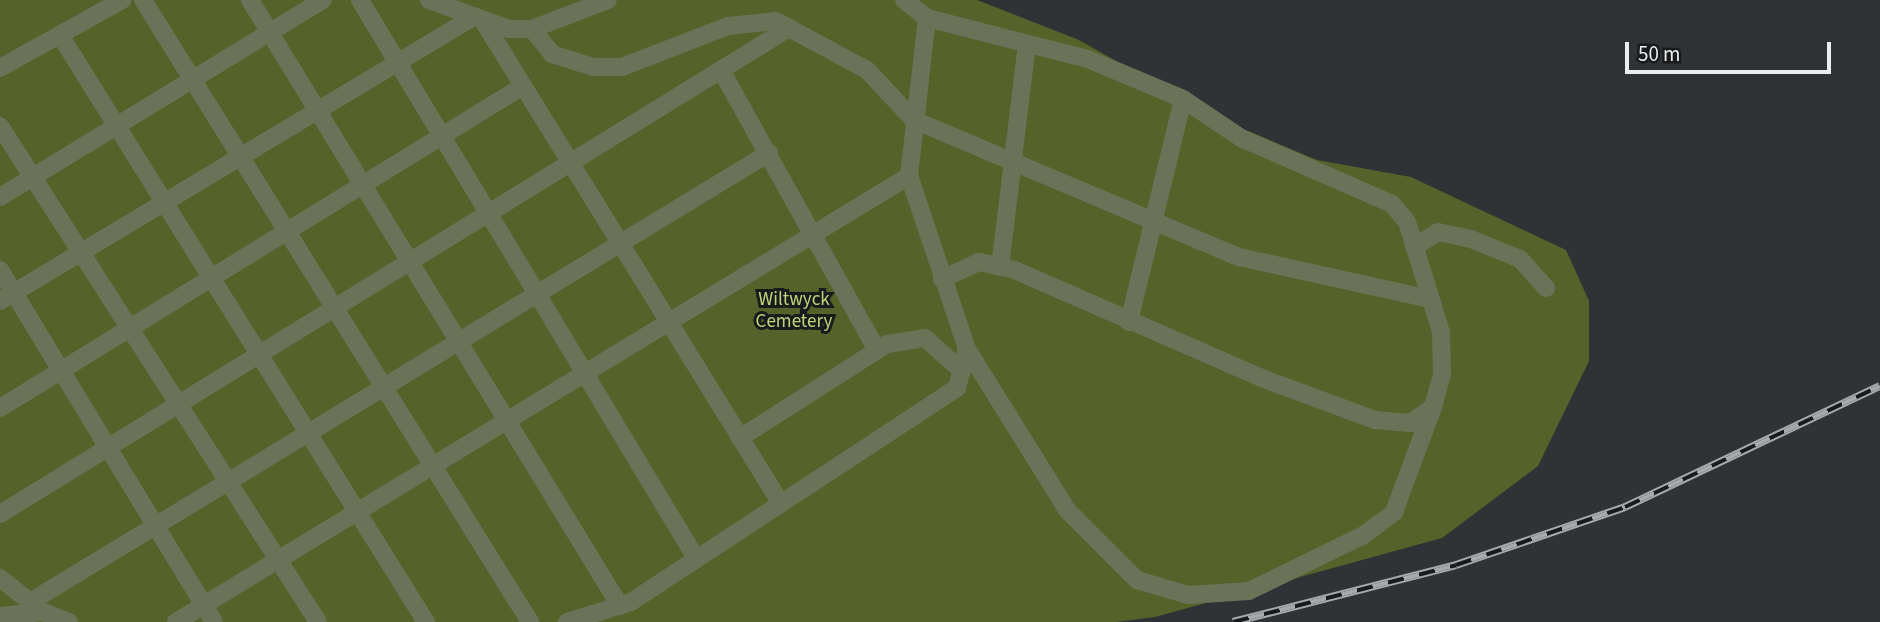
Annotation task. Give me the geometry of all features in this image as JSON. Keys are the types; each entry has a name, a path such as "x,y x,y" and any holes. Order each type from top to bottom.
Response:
{"lane":[{"path":"0,68 122,0"},
{"path":"143,0 530,622"},
{"path":"250,0 620,606"},
{"path":"0,197 116,123 270,34 323,0"},
{"path":"360,0 696,558"},
{"path":"429,0 478,21 533,29 608,0"},
{"path":"904,0 927,18 1088,59 1183,99 1241,138 1392,204 1415,247 1426,298 1441,332 1442,374 1433,407 1394,512 1364,536 1249,591 1188,595 1137,580 1068,511 967,349 909,176 927,18"},
{"path":"7,297 396,60 478,21"},
{"path":"478,21 572,164 780,502"},
{"path":"533,29 552,54 593,67 665,55 728,26 776,21 867,70 914,120 1239,257 1426,298"},
{"path":"0,514 180,406 488,212 572,164 789,28"},
{"path":"60,35 426,622"},
{"path":"1000,267 1027,45"},
{"path":"721,70 877,350"},
{"path":"0,408 523,86"},
{"path":"1129,322 1183,99"},
{"path":"0,126 318,622"},
{"path":"0,616 36,607 228,481 537,294 618,240 769,153"},
{"path":"176,622 583,370 909,176"},
{"path":"1415,247 1438,232 1471,239 1520,258 1546,288"},
{"path":"942,279 979,262 1000,267 1129,322 1375,420 1410,423 1433,407"},
{"path":"0,270 7,297 61,370 214,622"},
{"path":"740,438 877,350 925,338 962,371"},
{"path":"567,622 620,606 957,388 967,349"},
{"path":"0,578 36,607 69,622"}],"green space":[{"name":"Wiltwyck Cemetery","path":"0,0 977,0 1079,40 1217,118 1317,160 1411,177 1566,250 1589,301 1589,361 1538,466 1442,538 1155,617 1116,622 0,622"}],"railway":[{"path":"1233,622 1456,565 1625,507 1880,386"}]}
